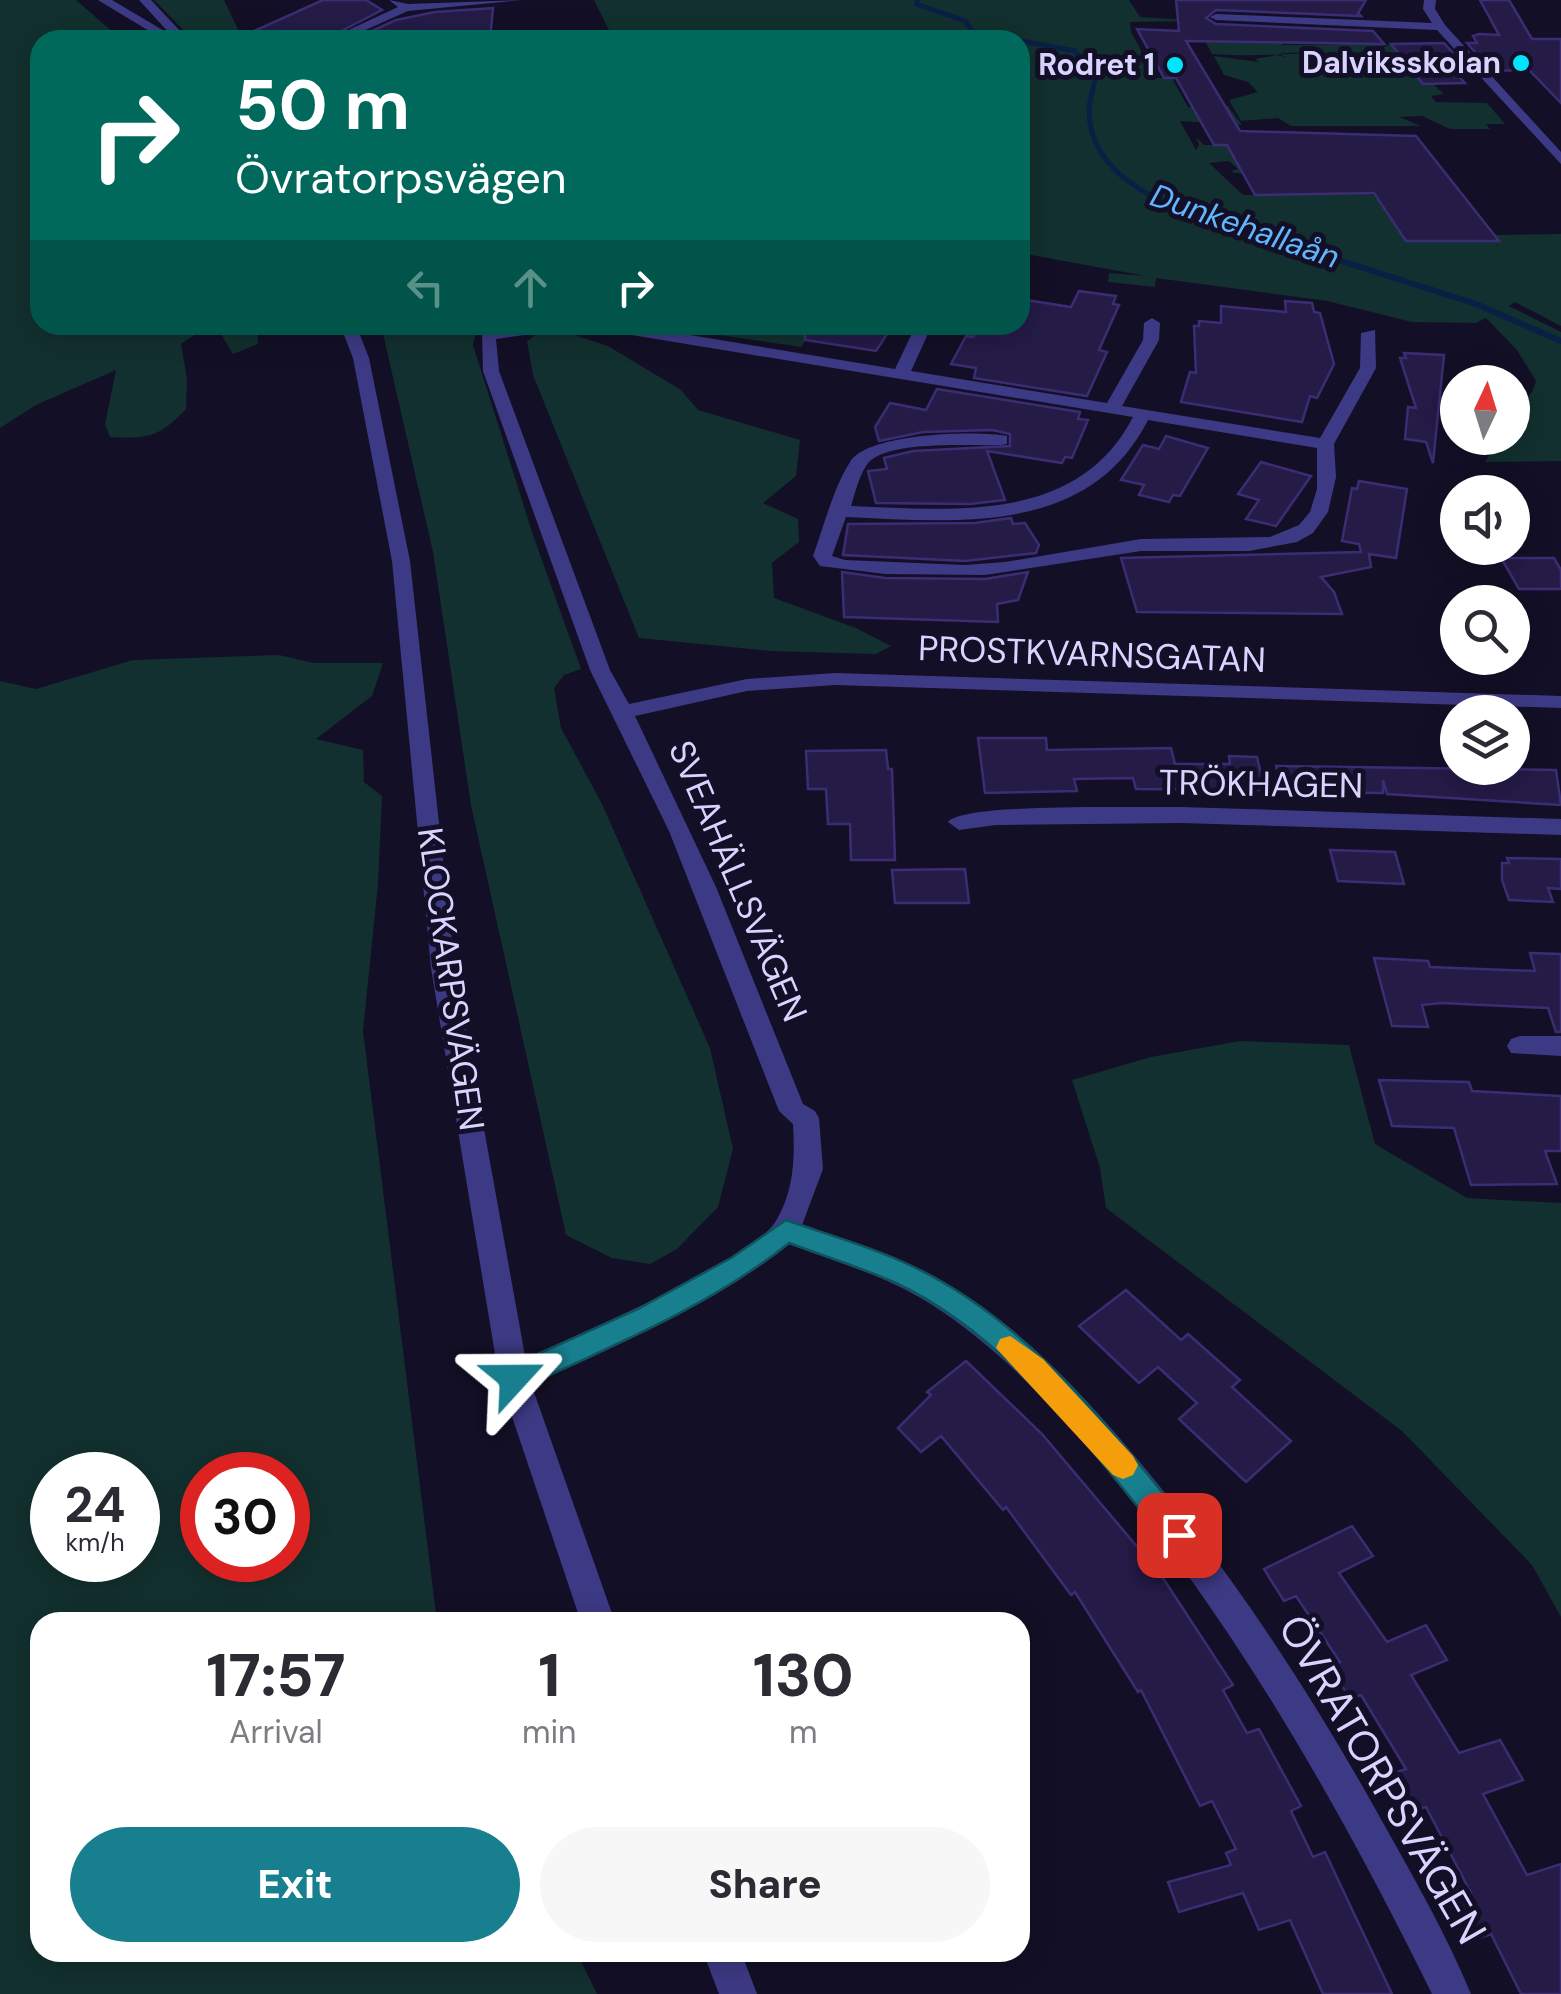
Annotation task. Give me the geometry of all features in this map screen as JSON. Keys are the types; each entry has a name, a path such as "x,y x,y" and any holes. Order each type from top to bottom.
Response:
{"street":[{"path":"104,0 155,30"},
{"path":"146,0 174,30"},
{"path":"352,30 400,4 516,0"},
{"path":"1430,0 1429,9 1440,27 1561,160"},
{"path":"1216,17 1440,27"},
{"path":"1112,408 1152,340 1152,323"},
{"path":"1002,440 904,445 866,454 859,461 822,556 827,562 845,566 962,571 1142,545 1253,544 1309,528 1330,469 1325,444 1368,368 1369,333"},
{"name":"KLOCKARPSVÄGEN","path":"352,335 361,358 402,561 443,968 514,1378 595,1612"},
{"name":"SVEAHÄLLSVÄGEN","path":"488,335 491,371 600,670 623,712 733,954 792,1111 806,1118 809,1168 786,1231"},
{"path":"704,335 901,374 1325,444"},
{"path":"901,374 919,335"},
{"path":"842,511 967,512 1035,504 1094,479 1114,462 1143,414"},
{"name":"PROSTKVARNSGATAN","path":"623,712 747,685 835,679 1561,702"},
{"name":"TRÖKHAGEN","path":"959,822 996,817 1181,816 1561,827"},
{"path":"1520,1046 1561,1046"},
{"path":"514,1378 647,1317 740,1266 786,1231"},
{"name":"ÖVRATORPSVÄGEN","path":"786,1231 908,1276 977,1321 1034,1368 1092,1429 1157,1505 1290,1692 1352,1800 1452,1994"},
{"path":"726,1962 738,1994"}],"green space":[{"path":"0,0 76,0 110,30 30,30 30,335 194,335 181,344 187,379 186,409 153,434 110,437 105,424 116,370 36,405 0,428"},
{"path":"154,0 224,0 238,30 183,30"},
{"path":"594,0 1129,0 1140,17 1201,21 1130,22 1131,32 1156,78 1172,78 1188,107 1228,106 1242,125 1180,121 1196,150 1196,137 1204,145 1286,144 1298,174 1234,173 1231,171 1238,169 1229,161 1209,163 1243,195 1360,193 1416,202 1396,226 1407,241 1497,241 1494,235 1561,234 1561,326 1515,302 1509,306 1561,332 1561,461 1485,462 1489,455 1530,455 1530,394 1536,381 1530,365 1486,318 1476,323 1412,322 1327,301 1156,278 1155,287 1108,282 1109,273 1146,276 1030,255 1030,30 609,30"},
{"path":"1375,33 1386,44 1375,51 1391,44 1423,83 1433,84 1444,94 1431,96 1436,102 1487,103 1505,124 1486,124 1490,129 1450,129 1422,116 1399,117 1421,126 1291,126 1278,118 1241,121 1229,100 1258,92 1248,82 1224,75 1214,56 1259,62 1255,59 1277,55 1287,58 1280,54 1212,54 1204,39 1279,40 1283,45 1382,44"},
{"path":"222,335 258,335 258,344 233,354"},
{"path":"383,335 476,335 473,345 533,535 581,669 564,675 554,688 561,728 602,804 710,1048 733,1149 718,1207 677,1249 650,1264 612,1258 566,1235 471,805 433,552"},
{"path":"536,335 574,335 608,346 681,390 698,410 800,440 796,476 763,503 798,519 799,542 772,563 774,598 856,628 891,646 876,654 771,651 639,638 533,375 527,341"},
{"path":"719,335 809,335 801,347"},
{"path":"279,655 314,663 383,663 372,696 316,739 363,750 364,782 382,796 378,884 363,1031 436,1612 30,1612 30,1962 581,1962 597,1994 0,1994 0,681 36,689 133,660"},
{"path":"1240,1041 1349,1045 1375,1144 1467,1198 1561,1203 1561,1617 1532,1565 1402,1431 1106,1208 1100,1168 1072,1080 1151,1057"}],"building":[{"path":"323,0 366,0 382,10 343,30 256,30"},
{"path":"1176,0 1366,0 1358,13 1361,16 1216,10 1206,18 1216,24 1373,31 1384,44 1186,41 1240,131 1416,136 1499,241 1406,241 1374,193 1255,195 1227,145 1214,145 1176,78 1164,78 1137,29 1179,31"},
{"path":"1480,0 1509,0 1532,39 1561,39 1561,103 1529,70 1492,71 1467,43 1477,43 1473,36 1479,34 1499,35"},
{"path":"493,8 491,30 374,30 396,20 435,12"},
{"path":"1444,43 1469,71 1454,71 1465,83 1423,84 1391,44"},
{"path":"1079,291 1116,296 1113,304 1119,305 1099,350 1107,352 1087,396 974,378 976,368 951,364 966,336 1030,335 1030,301 1071,307"},
{"path":"1285,301 1312,303 1314,312 1320,313 1334,364 1317,398 1310,396 1302,422 1181,402 1190,372 1196,373 1194,326 1199,326 1199,321 1221,323 1221,306 1286,312"},
{"path":"805,335 886,335 876,351 805,340"},
{"path":"1404,353 1444,355 1433,463 1426,442 1405,439 1408,407 1416,408 1400,358 1406,358"},
{"path":"937,389 1080,412 1078,419 1088,420 1072,458 1065,457 1062,463 987,451 1005,500 970,504 876,503 868,471 887,469 884,458 913,451 1010,446 1010,434 992,430 923,432 879,441 875,427 890,403 926,410"},
{"path":"1166,436 1208,448 1180,496 1173,495 1169,502 1139,495 1144,485 1121,480 1143,445 1159,449"},
{"path":"1261,462 1311,476 1276,526 1246,519 1259,500 1238,494"},
{"path":"1359,481 1407,489 1396,558 1369,554 1371,567 1321,577 1334,592 1342,614 1137,612 1121,558 1361,552 1359,544 1342,541 1352,488 1357,489"},
{"path":"1011,518 1013,524 1025,523 1039,545 1036,553 965,561 843,555 848,524 975,523"},
{"path":"1530,558 1554,558 1561,570 1561,589 1517,585 1505,565 1530,565"},
{"path":"842,572 885,578 985,579 1028,572 1018,600 997,604 998,622 844,617"},
{"path":"978,738 1046,738 1047,750 1171,748 1175,764 1230,764 1229,756 1257,757 1265,790 1136,789 1133,778 1074,779 1077,791 985,793"},
{"path":"886,750 888,769 892,769 895,860 851,860 850,824 828,824 826,789 808,789 806,751"},
{"path":"1276,766 1440,768 1440,785 1530,785 1530,770 1556,770 1561,805 1387,794 1383,780 1383,793 1283,792"},
{"path":"1330,850 1395,852 1404,884 1338,881"},
{"path":"1507,858 1561,859 1561,889 1548,888 1553,902 1509,900 1502,880 1502,863 1509,863"},
{"path":"965,869 969,903 895,903 892,870"},
{"path":"1530,953 1561,954 1561,1032 1556,1032 1548,1008 1441,1003 1422,1005 1428,1027 1392,1026 1374,958 1428,961 1430,967 1535,971"},
{"path":"1379,1080 1469,1082 1472,1091 1561,1096 1561,1151 1545,1151 1557,1184 1471,1185 1454,1128 1392,1126"},
{"path":"1126,1290 1181,1340 1188,1334 1240,1380 1232,1387 1291,1441 1246,1482 1179,1419 1197,1403 1158,1367 1139,1383 1079,1326"},
{"path":"966,1361 1042,1434 1161,1575 1233,1685 1223,1690 1247,1733 1259,1729 1301,1806 1291,1811 1313,1857 1325,1852 1392,1994 1323,1994 1290,1920 1259,1930 1243,1893 1179,1912 1168,1882 1231,1865 1226,1853 1236,1849 1212,1801 1200,1806 1141,1690 1138,1692 1075,1592 1071,1595 1006,1507 1003,1510 941,1436 921,1452 898,1428 931,1395 927,1392"},
{"path":"1352,1526 1373,1556 1339,1573 1387,1642 1426,1625 1447,1660 1411,1675 1459,1753 1500,1740 1523,1780 1483,1794 1527,1875 1561,1864 1561,1994 1521,1994 1491,1934 1480,1938 1460,1897 1471,1893 1426,1807 1413,1811 1394,1773 1406,1769 1361,1695 1350,1699 1330,1666 1340,1662 1296,1596 1284,1601 1264,1569"}],"waterway":[{"name":"Dunkehallaån","path":"918,0 916,4 965,21 972,30"},
{"name":"Dunkehallaån","path":"1030,43 1075,51 1095,80 1089,111 1093,137 1122,176 1167,203 1240,228"},
{"name":"Dunkehallaån","path":"1232,226 1476,304 1561,341"}],"slow traffic":[{"path":"1010,1348 1034,1368 1123,1465"}],"place":[{"name":"Dalviksskolan","path":"1521,63"},
{"name":"Rodret 1","path":"1175,65"}],"route":[{"path":"514,1378 647,1317 740,1266 786,1231 908,1276 977,1321 1034,1368 1092,1429 1179,1535"}]}
